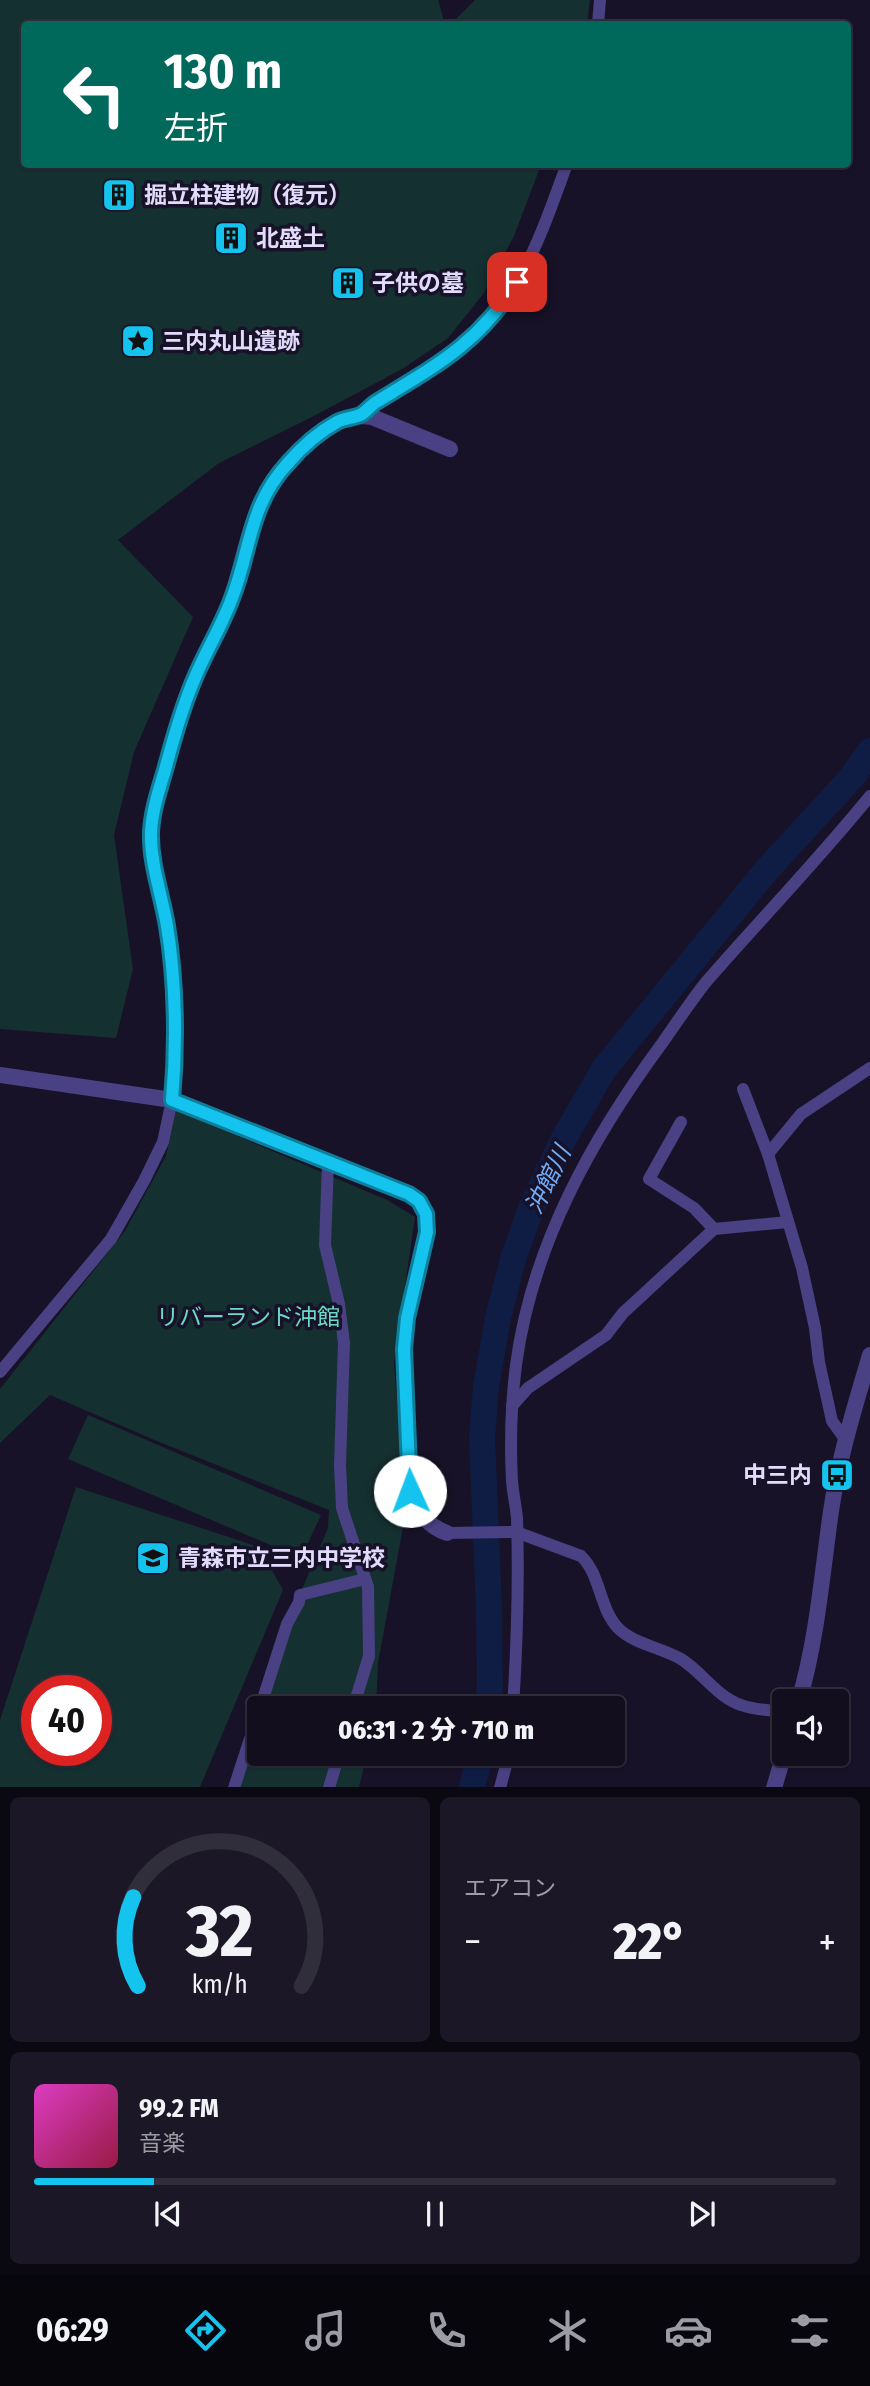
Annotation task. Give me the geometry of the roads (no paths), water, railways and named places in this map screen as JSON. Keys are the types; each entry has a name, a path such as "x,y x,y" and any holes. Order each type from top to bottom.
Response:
{"street":[{"path":"598,21 600,0"},
{"path":"0,1373 111,1239 163,1142 172,1100 175,1067 172,979 168,928 151,833 167,762 202,662 236,590 252,525 263,499 277,474 296,454 337,422 360,415 374,403 457,352 484,328 527,268 565,168"},
{"path":"360,415 372,417 450,449"},
{"path":"514,1696 516,1647 512,1406 516,1363 529,1302 553,1225 614,1110 705,985 870,796"},
{"path":"768,1154 801,1114 870,1068"},
{"path":"0,1075 172,1100 394,1188 419,1201 426,1214 427,1232 407,1318 404,1349 410,1491 416,1507 436,1529 455,1532 512,1532 581,1556 588,1563 617,1627 636,1641 683,1660 728,1698 741,1705 772,1710"},
{"path":"743,1090 768,1154 789,1222 809,1297 832,1421 845,1439"},
{"path":"681,1122 649,1178 683,1199 714,1229"},
{"path":"328,1162 325,1245 344,1343 340,1465 342,1508 368,1587 369,1656 357,1696"},
{"path":"512,1406 528,1388 606,1335 623,1313 714,1229 789,1222"},
{"path":"802,1689 815,1637 831,1508 845,1439 863,1399 870,1355"},
{"path":"263,1696 287,1624 300,1595 365,1579"},
{"path":"234,1787 247,1746"},
{"path":"328,1787 335,1766"},
{"path":"500,1787 506,1766"},
{"path":"774,1787 780,1766"}],"waterway":[{"name":"沖館川","path":"489,1696 489,1608 482,1438 486,1387 498,1318 513,1259 531,1209 563,1140 604,1069 765,872 852,777 870,751"},
{"name":"沖館川","path":"472,1787 477,1766"}],"place":[{"name":"掘立柱建物（復元）","path":"119,195"},
{"name":"北盛土","path":"231,238"},
{"name":"子供の墓","path":"348,283"},
{"name":"三内丸山遺跡","path":"138,341"},
{"name":"中三内","path":"837,1475"},
{"name":"青森市立三内中学校","path":"153,1558"}],"park label":[{"name":"リバーランド沖館","path":"248,1317"}]}
